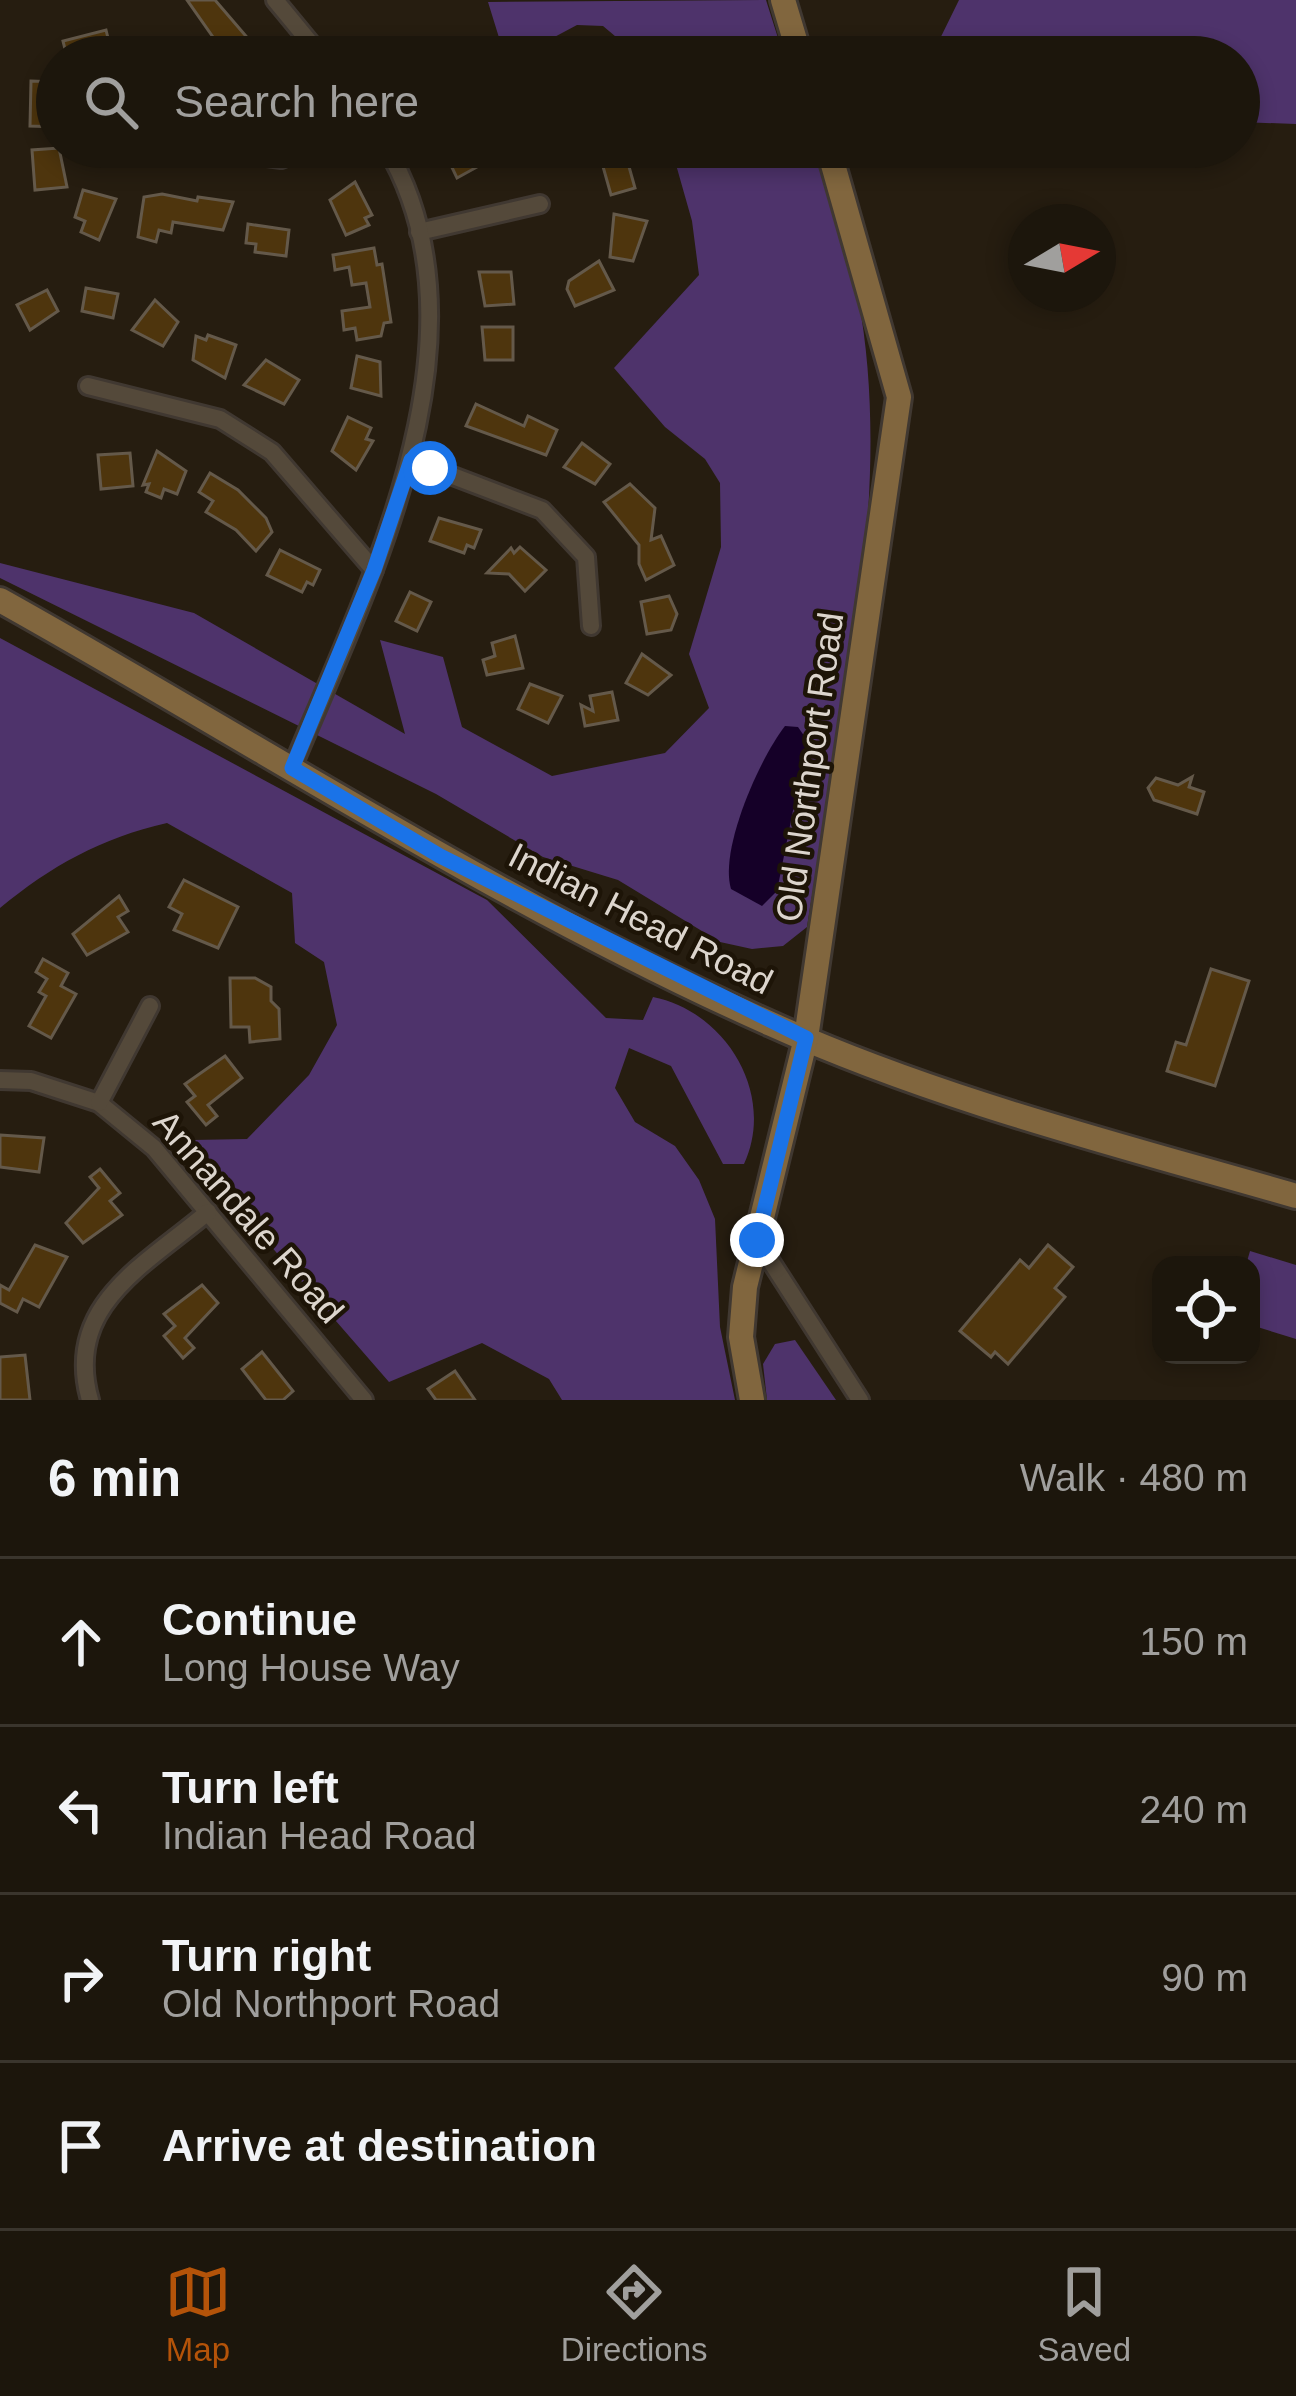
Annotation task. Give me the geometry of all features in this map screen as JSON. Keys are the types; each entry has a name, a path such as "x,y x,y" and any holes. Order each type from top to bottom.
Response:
{"main road":[{"path":"783,0 794,36"},
{"name":"Old Northport Road","path":"752,1400 741,1337 757,1240 806,1038 899,398 834,168"},
{"name":"Indian Head Road","path":"0,600 440,856 806,1038 957,1097 1296,1196"}],"street":[{"path":"275,0 305,36"},
{"path":"292,768 374,570 411,460 431,308 419,232 394,168"},
{"path":"419,232 540,204"},
{"path":"88,386 220,419 272,452 374,570"},
{"path":"411,460 542,510 586,557 591,626"},
{"path":"99,1103 150,1006"},
{"name":"Annandale Road","path":"0,1080 32,1081 99,1103 154,1148 364,1400"},
{"path":"90,1400 83,1376 87,1327 109,1297 208,1212"},
{"path":"757,1240 860,1400"}],"shaded area":[{"path":"766,0 777,36 615,36 603,26 577,25 556,36 499,36 488,2"},
{"path":"959,0 1296,0 1296,124 1260,123 1260,36 941,36"},
{"path":"677,168 820,168 858,297 868,373 867,532 847,693 807,927 783,946 752,949 720,942 618,880 543,857 436,794 0,578 0,563 194,613 405,734 380,640 443,657 462,727 552,776 665,753 709,708 689,654 721,547 720,483 705,459 665,427 614,368 699,275 692,221"},
{"path":"0,638 487,900 606,1018 643,1020 653,997 703,1020 723,1038 749,1085 754,1111 744,1164 723,1164 671,1066 629,1048 615,1088 635,1122 675,1146 699,1180 715,1219 720,1327 735,1400 562,1400 549,1379 482,1343 389,1382 269,1244 242,1195 192,1140 247,1139 309,1075 337,1025 324,962 295,943 292,893 167,823 78,855 0,908"},
{"path":"785,726 798,727 807,740 777,891 762,906 731,889 731,851 754,781"},
{"path":"1250,1251 1296,1265 1296,1339 1260,1328 1260,1256 1249,1256"},
{"path":"795,1340 836,1400 767,1400 763,1364 775,1344"}],"building":[{"path":"187,0 215,0 246,36 212,36"},
{"path":"31,81 36,81 36,126 30,126"},
{"path":"32,150 36,150 36,168 63,168 67,187 35,190"},
{"path":"452,168 475,168 457,178"},
{"path":"603,168 629,168 635,188 611,195"},
{"path":"355,182 372,215 365,218 369,225 346,235 330,200"},
{"path":"83,190 116,199 99,240 81,232 85,221 75,217"},
{"path":"162,194 233,202 223,230 173,222 171,233 159,230 156,242 138,237 144,197"},
{"path":"614,214 647,221 633,261 610,257"},
{"path":"248,224 289,230 286,256 255,252 256,244 246,243"},
{"path":"374,248 377,265 382,264 391,322 384,323 381,336 357,340 355,328 344,330 342,311 370,307 366,283 352,285 349,267 335,270 333,255"},
{"path":"599,261 614,290 575,306 567,289 569,281"},
{"path":"479,272 511,272 514,304 485,306"},
{"path":"86,288 118,294 113,318 82,311"},
{"path":"47,290 58,311 30,330 17,305"},
{"path":"155,300 178,322 163,346 132,330"},
{"path":"482,327 513,327 513,360 485,360"},
{"path":"208,335 236,345 225,378 193,360 196,336 206,340"},
{"path":"357,356 380,362 381,396 351,388"},
{"path":"266,360 299,380 284,404 244,385"},
{"path":"476,404 524,426 528,416 557,430 546,455 466,426"},
{"path":"348,417 371,428 366,439 373,441 356,470 332,451"},
{"path":"582,443 610,464 595,484 564,467"},
{"path":"157,451 186,471 177,494 164,489 161,498 146,492 149,484 143,485"},
{"path":"130,453 133,486 101,489 98,455"},
{"path":"210,473 238,490 266,518 272,532 256,551 236,530 206,512 213,501 199,492"},
{"path":"630,484 655,508 651,540 661,536 674,565 646,580 639,564 639,545 604,502"},
{"path":"439,518 481,530 474,548 467,545 464,553 430,541"},
{"path":"520,547 546,570 525,591 509,574 487,573 511,548 514,553"},
{"path":"280,550 320,570 313,585 307,582 302,592 267,575"},
{"path":"410,592 431,602 417,631 396,621"},
{"path":"669,596 677,614 671,630 647,634 641,602"},
{"path":"515,636 523,668 487,675 483,660 495,656 492,643"},
{"path":"642,654 671,675 648,695 626,683"},
{"path":"530,684 562,696 548,723 518,709"},
{"path":"612,692 618,720 585,726 581,705 593,711 590,696"},
{"path":"1192,777 1189,787 1204,792 1197,814 1154,800 1148,788 1156,778 1178,785"},
{"path":"184,880 238,907 218,948 174,930 182,914 169,907"},
{"path":"119,896 128,911 118,917 128,932 87,955 73,934"},
{"path":"43,959 68,973 61,986 76,994 51,1038 29,1026 46,996 39,992 47,979 36,972"},
{"path":"1211,969 1249,981 1215,1086 1167,1071 1176,1042 1186,1045"},
{"path":"230,978 255,978 271,987 271,1001 279,1009 280,1039 250,1042 249,1027 231,1027"},
{"path":"225,1056 242,1078 208,1105 217,1116 206,1125 187,1102 195,1096 185,1084"},
{"path":"0,1135 44,1138 39,1172 0,1167"},
{"path":"100,1169 120,1193 110,1201 122,1215 83,1243 66,1223 99,1188 90,1177"},
{"path":"35,1245 67,1257 39,1307 23,1299 17,1312 0,1303 0,1285 9,1290"},
{"path":"1048,1245 1073,1267 1055,1288 1065,1297 1008,1364 995,1352 991,1357 960,1331 1020,1260 1029,1268"},
{"path":"202,1285 218,1303 185,1338 194,1348 183,1358 164,1336 175,1326 164,1314"},
{"path":"262,1352 293,1391 283,1400 266,1400 242,1369"},
{"path":"25,1355 30,1400 0,1400 0,1357"},
{"path":"455,1371 475,1400 436,1400 428,1389"}],"route":[{"path":"430,468 411,460 374,570 292,768 440,856 806,1038 757,1240"}]}
